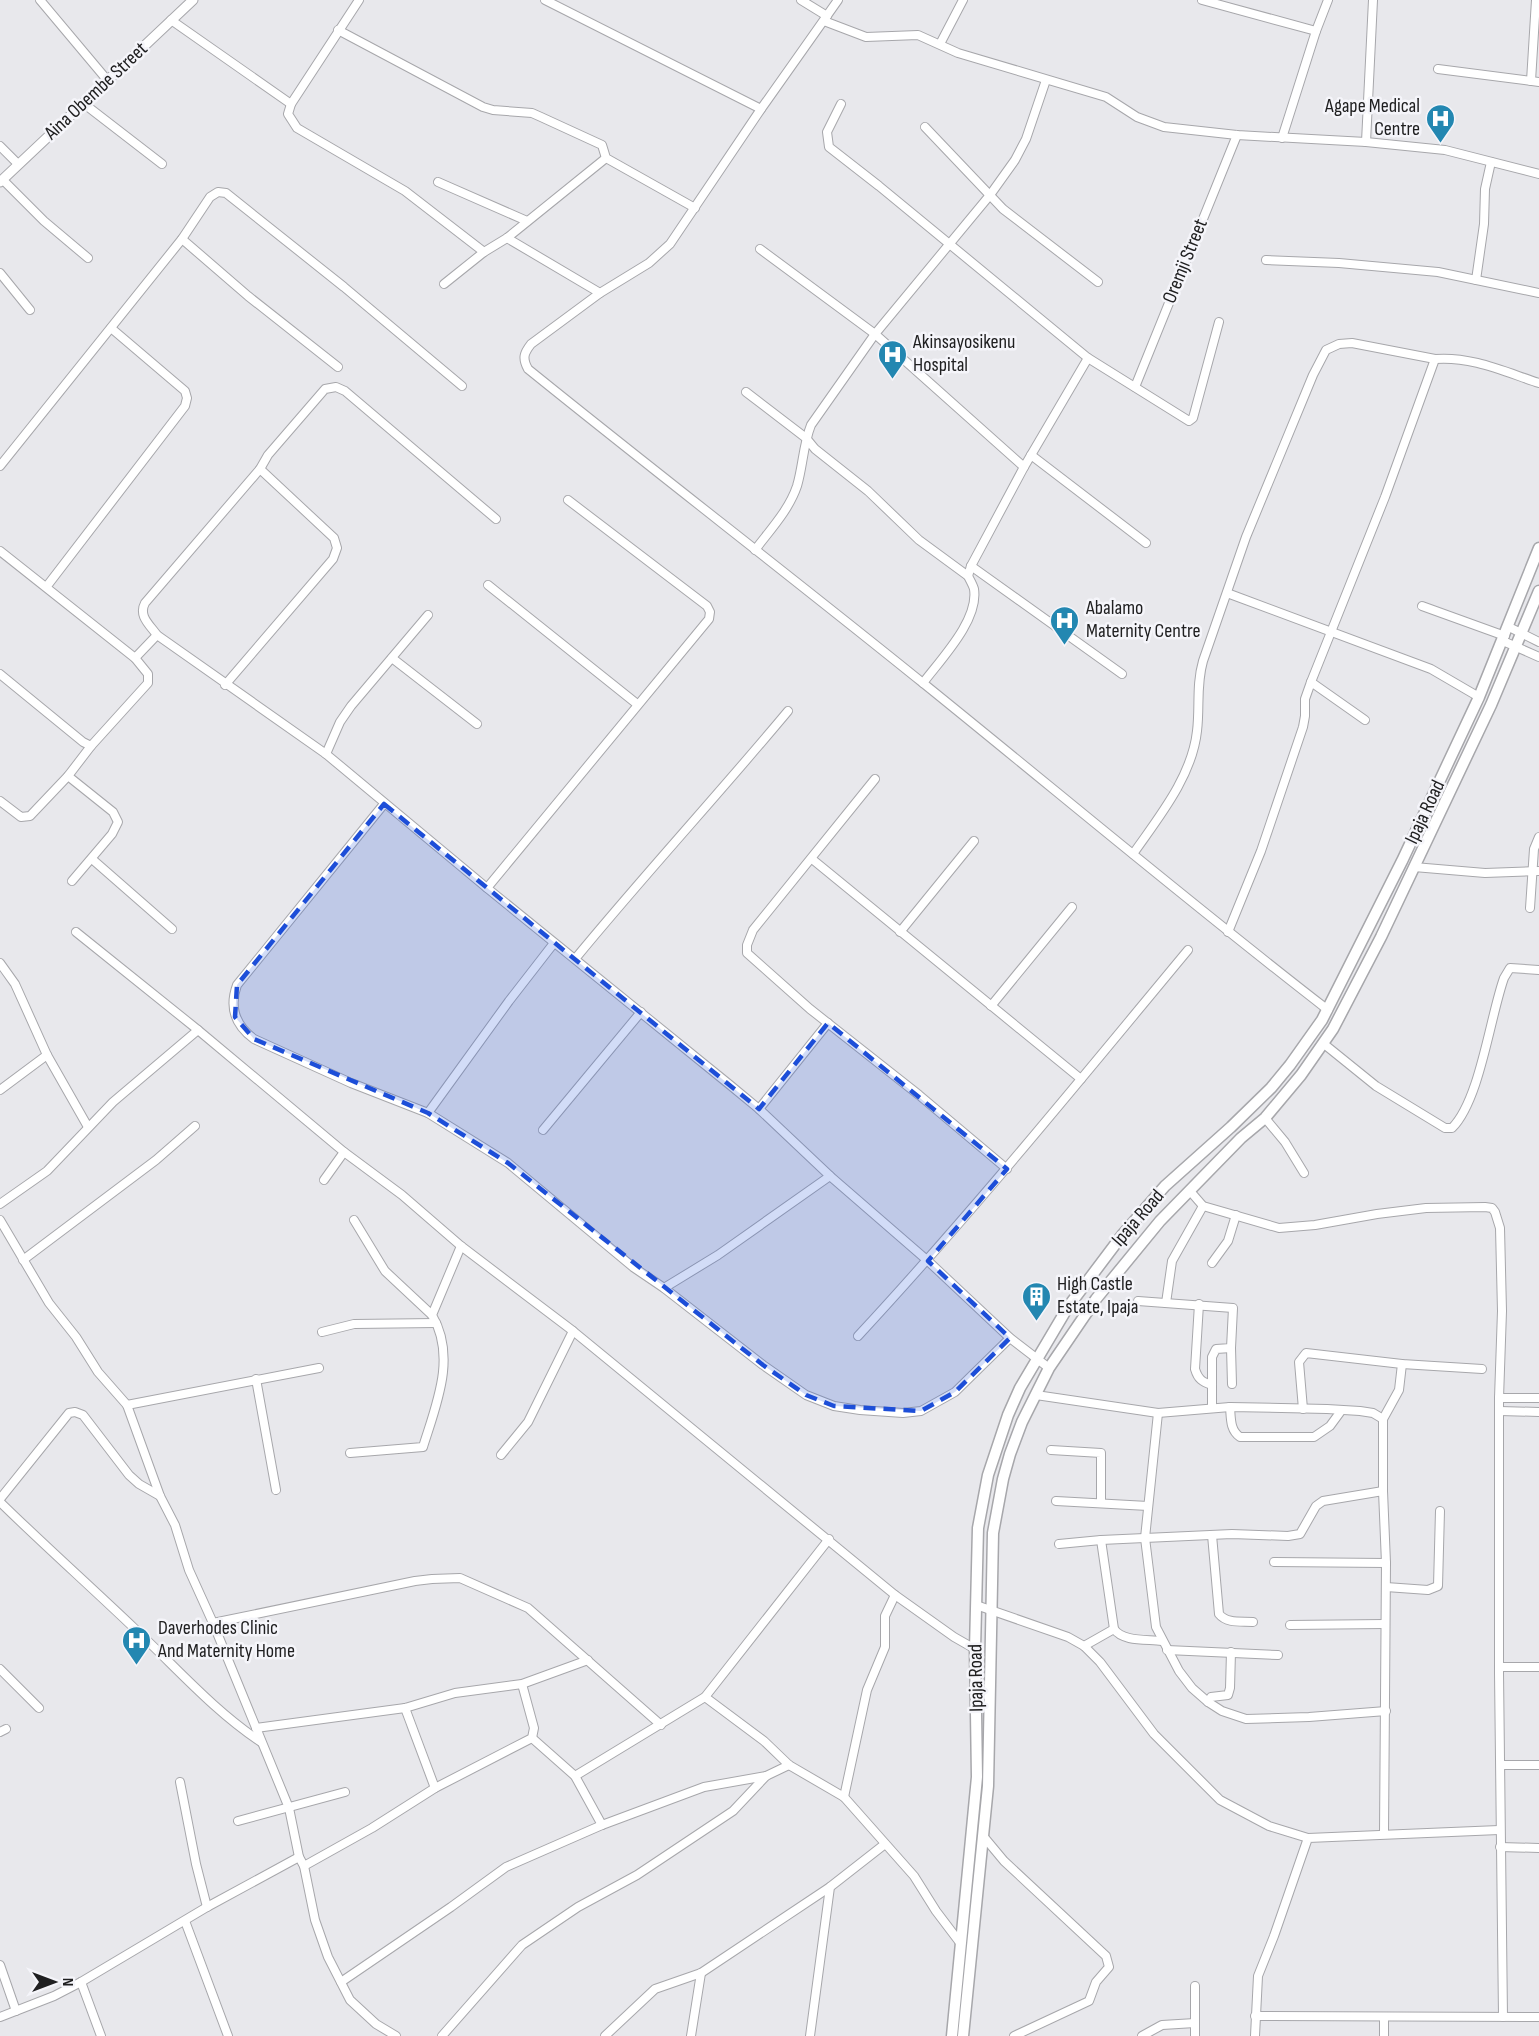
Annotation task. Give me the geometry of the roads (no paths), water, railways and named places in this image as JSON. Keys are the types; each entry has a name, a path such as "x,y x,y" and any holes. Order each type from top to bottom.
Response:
{"main road":[{"name":"Ipaja Road","path":"952,2036 977,1777 975,1649 978,1528 988,1475 1008,1415 1020,1388 1074,1298 1123,1234 1166,1186 1232,1127 1271,1088 1301,1050 1328,1010 1402,861 1479,697 1506,635 1539,548"},
{"name":"Ipaja Road","path":"963,2036 988,1786 993,1533 996,1508 1010,1454 1022,1422 1049,1368 1096,1299 1148,1235 1241,1138 1265,1118 1324,1044 1348,1004 1414,867 1517,647 1539,591"}],"street":[{"path":"40,0 108,81"},
{"name":"Aina Obembe Street","path":"1,181 193,0"},
{"path":"358,0 291,104 288,114 297,128 405,191 484,252"},
{"path":"545,0 761,109"},
{"path":"801,0 826,18 866,37 918,34 958,53 1106,97 1137,117 1164,128 1237,135 1366,142 1445,150 1539,174"},
{"path":"838,0 670,244 649,263 600,293 531,344 525,353 524,361 528,369 669,483 924,683 1050,788 1328,1010"},
{"path":"940,44 963,0"},
{"path":"1202,0 1316,30"},
{"path":"1282,138 1316,30 1328,0"},
{"path":"1366,142 1373,0"},
{"path":"1438,69 1535,82 1536,0"},
{"path":"171,20 291,104"},
{"path":"338,30 483,107 532,113 595,141 604,149 606,158 694,208"},
{"path":"755,550 790,503 797,486 806,438 811,425 875,334 990,195 1022,149 1046,80"},
{"path":"82,103 162,164"},
{"path":"842,104 827,132 829,147 1088,358 1189,421 1192,418 1219,322"},
{"path":"925,127 1003,209 1098,282"},
{"name":"Oremji Street","path":"1135,387 1237,135"},
{"path":"0,146 18,164"},
{"path":"444,284 484,252 507,238 606,158"},
{"path":"1476,280 1484,224 1485,189 1491,162"},
{"path":"1,181 88,258"},
{"path":"438,182 527,221"},
{"path":"0,466 182,239 210,197 218,192 226,193 344,287 462,386"},
{"path":"507,238 600,293"},
{"path":"182,239 248,296 338,367"},
{"path":"760,249 875,334 1024,467"},
{"path":"1266,260 1339,263 1438,272 1539,293"},
{"path":"0,273 30,310"},
{"path":"47,586 185,406 187,398 185,391 111,328"},
{"path":"1133,854 1163,811 1186,769 1198,731 1198,677 1246,537 1313,375 1326,350 1339,344 1352,343 1435,359 1473,361 1539,383"},
{"path":"968,576 971,566 1024,467 1088,358"},
{"path":"1228,932 1261,851 1303,727 1305,699 1311,682 1385,497 1435,359"},
{"path":"496,519 345,391 336,387 325,389 145,603 142,608 143,616 157,635 326,754 384,804 759,1109 1010,1338 1049,1368"},
{"path":"746,392 806,438 814,449 868,491 920,540 968,576 974,587 974,603 970,616 924,683"},
{"path":"1031,455 1146,543"},
{"path":"225,685 333,559 337,548 334,538 260,469"},
{"path":"487,888 709,619 710,612 706,606 568,500"},
{"path":"0,551 135,658 148,674 148,682 91,746 68,776 30,816 21,817 0,801"},
{"path":"971,566 1122,674"},
{"path":"488,585 638,704"},
{"path":"1227,593 1431,669 1479,697"},
{"path":"1422,606 1506,635 1522,634 1539,642"},
{"path":"326,754 346,714 428,615"},
{"path":"135,658 157,635"},
{"path":"1506,635 1517,647 1539,657"},
{"path":"392,658 477,724"},
{"path":"0,674 83,742 91,746"},
{"path":"1311,682 1365,720"},
{"path":"575,959 788,711"},
{"path":"68,776 113,812 117,818 117,826 112,834 72,881"},
{"path":"875,779 753,930 748,942 749,956 1007,1169"},
{"path":"384,804 237,985 233,994 233,1006 243,1031 254,1039 351,1083 428,1113 508,1163 633,1267 806,1395 834,1406 860,1410 903,1413 921,1411 955,1392 1010,1338"},
{"path":"1530,908 1535,871 1534,849 1539,837"},
{"path":"900,932 974,841"},
{"path":"92,859 172,929"},
{"path":"812,859 1081,1079"},
{"path":"1414,867 1476,873 1535,871"},
{"path":"991,1006 1072,907"},
{"path":"75,932 198,1030 344,1152 402,1195 461,1246 573,1331 896,1595 954,1637 975,1649"},
{"path":"428,1113 554,943"},
{"path":"858,1336 928,1261 1007,1169 1188,950"},
{"path":"0,963 15,984 47,1055 88,1126"},
{"path":"1324,1044 1376,1086 1445,1128 1452,1128 1460,1120 1474,1087 1504,978 1510,968 1539,970"},
{"path":"543,1130 641,1012"},
{"path":"759,1109 828,1023"},
{"path":"0,1204 47,1172 88,1126 156,1064 198,1030"},
{"path":"0,1090 47,1055"},
{"path":"1265,1118 1285,1142 1304,1173"},
{"path":"23,1260 156,1160 195,1126"},
{"path":"324,1180 344,1152"},
{"path":"664,1288 718,1255 830,1176"},
{"path":"1190,1191 1203,1206 1279,1228 1315,1225 1426,1208 1485,1206 1492,1208 1500,1228 1502,1311 1499,1398 1501,1765 1499,1830 1503,2017"},
{"path":"1166,1302 1172,1261 1203,1206"},
{"path":"1212,1263 1228,1241 1236,1215"},
{"path":"0,1220 49,1303 98,1372 127,1405 160,1496 175,1525 189,1570 289,1808 315,1920 328,1957 350,2000 376,2024 396,2036"},
{"path":"350,1453 423,1447 444,1372 444,1352 432,1315 385,1271 354,1220"},
{"path":"432,1315 461,1246"},
{"path":"1138,1301 1233,1308 1232,1384"},
{"path":"1199,1304 1195,1370 1197,1377 1203,1383 1212,1385"},
{"path":"322,1332 354,1324 436,1323"},
{"path":"501,1455 528,1422 573,1331"},
{"path":"1212,1408 1213,1353 1216,1349 1231,1348"},
{"path":"1303,1409 1299,1362 1306,1353 1402,1364 1482,1369"},
{"path":"1384,1834 1386,1563 1383,1419 1399,1390 1402,1364"},
{"path":"127,1405 319,1368"},
{"path":"256,1379 276,1490"},
{"path":"1036,1395 1158,1413 1230,1407 1360,1411 1373,1413 1383,1419"},
{"path":"1499,1398 1539,1398"},
{"path":"1230,1407 1231,1424 1235,1434 1240,1437 1314,1437 1329,1426 1341,1411"},
{"path":"1500,1411 1539,1412"},
{"path":"160,1496 139,1484 129,1475 83,1416 75,1412 69,1413 0,1500 52,1554 136,1629 228,1719 263,1744"},
{"path":"1158,1413 1145,1538 1156,1627 1179,1671 1192,1688 1208,1701 1222,1711 1246,1719 1386,1712"},
{"path":"1051,1450 1101,1453 1101,1503"},
{"path":"1059,1544 1101,1539 1212,1535 1288,1536 1300,1534 1316,1506 1323,1501 1383,1491"},
{"path":"1056,1501 1148,1506"},
{"path":"1386,1587 1428,1590 1438,1586 1440,1511"},
{"path":"1212,1535 1219,1614 1223,1619 1229,1621 1253,1622"},
{"path":"575,1776 705,1697 830,1539"},
{"path":"1101,1539 1114,1629 1117,1634 1124,1637 1162,1641"},
{"path":"1274,1562 1386,1563"},
{"path":"213,1623 415,1581 460,1578 528,1608 661,1725"},
{"path":"844,1797 867,1690 885,1647 885,1616 896,1595"},
{"path":"976,1605 1068,1637 1084,1646 1100,1662 1154,1734 1220,1800 1269,1826 1308,1838 1499,1830"},
{"path":"1290,1625 1384,1624"},
{"path":"1084,1646 1114,1629"},
{"path":"1167,1650 1278,1655"},
{"path":"1208,1701 1211,1697 1228,1695 1231,1652"},
{"path":"256,1728 405,1708 455,1693 522,1684 588,1660"},
{"path":"1499,1667 1539,1667"},
{"path":"0,1669 39,1708"},
{"path":"522,1684 534,1728 532,1738"},
{"path":"705,1697 764,1741 789,1765 844,1797 914,1876 936,1911 962,1945"},
{"path":"405,1708 435,1788"},
{"path":"532,1738 575,1776 602,1825"},
{"path":"304,1866 372,1828 435,1788 532,1738"},
{"path":"340,1982 506,1867 602,1825 704,1787 766,1776 789,1765"},
{"path":"1501,1765 1539,1765"},
{"path":"442,2036 522,1945 578,1907 637,1875 733,1811 766,1776"},
{"path":"180,1782 207,1907"},
{"path":"238,1821 345,1792"},
{"path":"984,1837 1004,1862 1106,1956 1108,1967 1096,1982 1089,2001 1020,2035"},
{"path":"1256,2036 1258,1976 1308,1838"},
{"path":"605,2036 655,1989 701,1973 830,1887 885,1844"},
{"path":"1500,1848 1539,1848"},
{"path":"0,2017 54,1996 81,1982 207,1907 299,1857"},
{"path":"810,2036 830,1887"},
{"path":"185,1921 228,2036"},
{"path":"0,1965 16,2011"},
{"path":"691,2036 701,1973"},
{"path":"81,1982 101,2036"},
{"path":"1195,1986 1195,2036"},
{"path":"1255,2016 1539,2017"},
{"path":"1384,2017 1384,2036"},
{"path":"1142,2036 1162,2025 1195,2023"}],"place":[{"name":"Agape Medical Centre","path":"1441,144"},
{"name":"Akinsayosikenu Hospital","path":"892,380"},
{"name":"Abalamo Maternity Centre","path":"1065,646"},
{"name":"High Castle Estate, Ipaja","path":"1036,1322"},
{"name":"Daverhodes Clinic And Maternity Home","path":"137,1666"}]}
